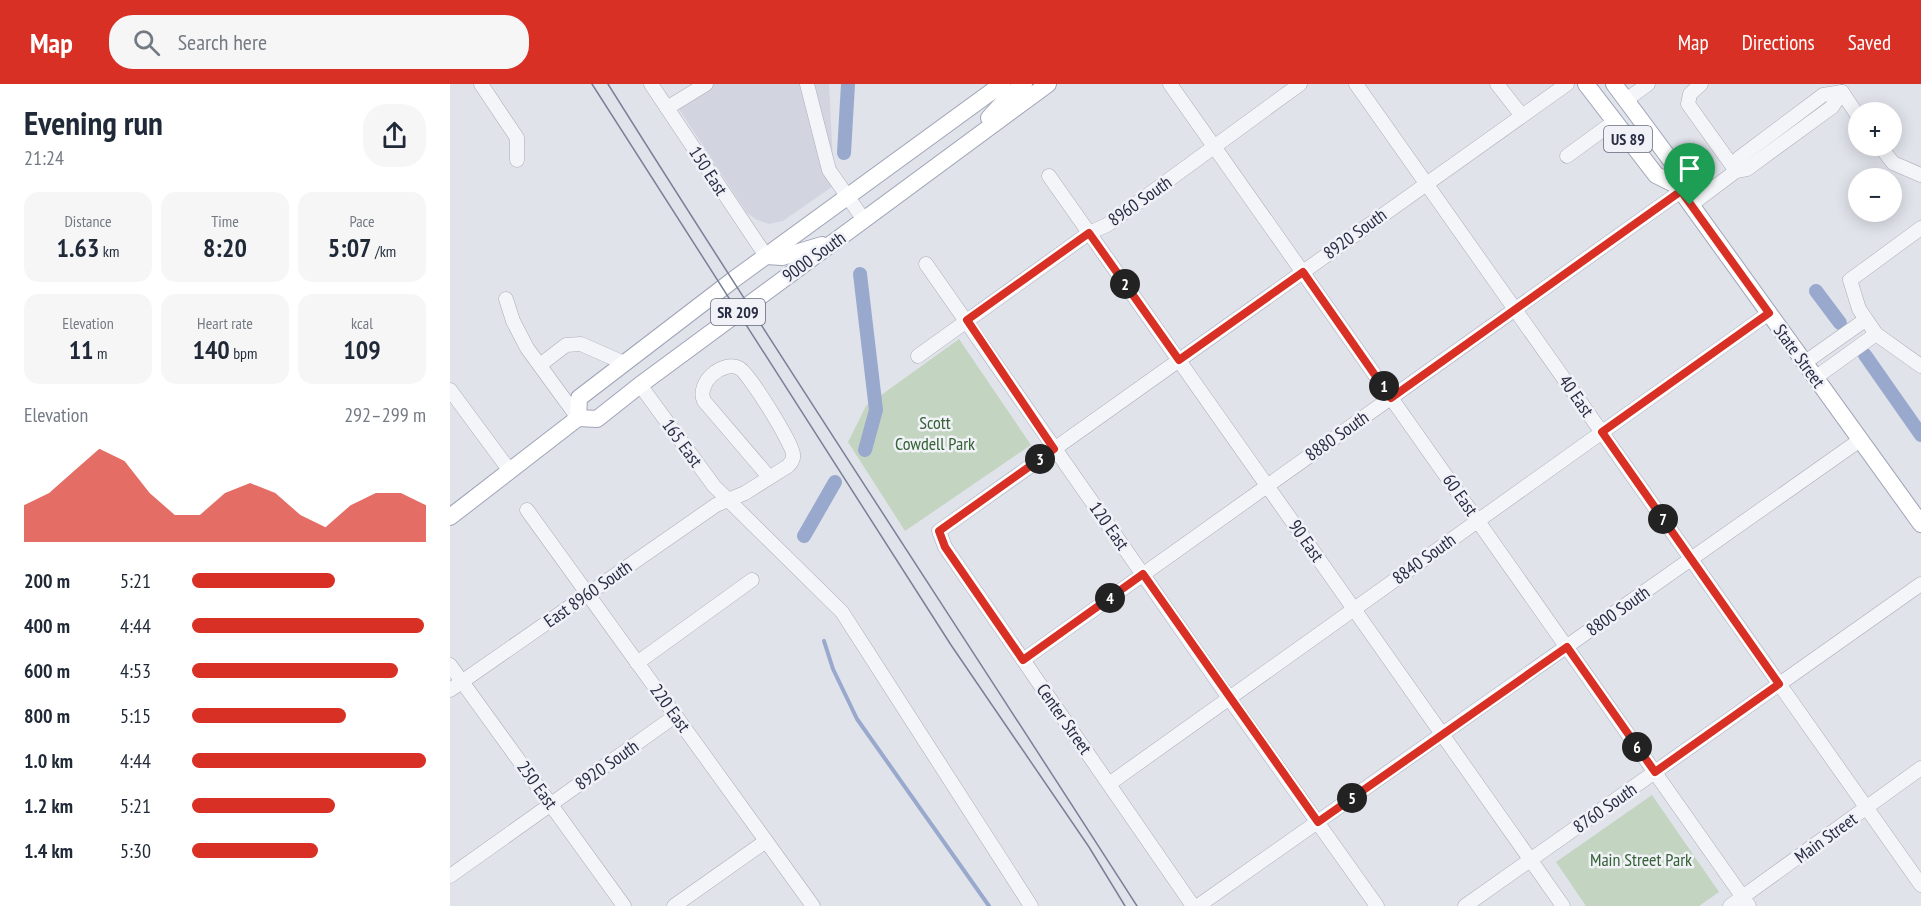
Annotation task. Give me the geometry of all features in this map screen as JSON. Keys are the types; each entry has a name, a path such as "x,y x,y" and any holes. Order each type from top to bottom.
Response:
{"main road":[{"name":"9000 South","path":"578,418 579,398 766,256 1002,84"},
{"path":"974,137 999,106 1024,84"},
{"name":"9000 South","path":"450,517 578,418 597,419 1048,84"},
{"name":"State Street","path":"1586,84 1656,174 1683,194"},
{"name":"State Street","path":"1614,84 1672,162 1683,194 1921,524"},
{"path":"766,256 782,257 837,240"}],"street":[{"path":"481,84 517,138 517,160"},
{"name":"150 East","path":"652,84 766,256"},
{"path":"667,108 706,84"},
{"path":"807,84 829,170 864,220"},
{"name":"60 East","path":"1170,84 1746,901"},
{"name":"8960 South","path":"918,356 1089,233 1107,225 1300,84"},
{"name":"40 East","path":"1356,84 1921,885"},
{"path":"1497,84 1521,116"},
{"name":"8920 South","path":"939,531 1567,84"},
{"path":"1626,100 1648,84"},
{"path":"1701,84 1690,94 1688,104 1736,171"},
{"name":"8880 South","path":"1023,660 1515,310 1683,194 1736,171 1747,169 1832,107 1842,92 1849,102"},
{"path":"1567,156 1615,121"},
{"path":"1888,156 1893,163 1921,175"},
{"name":"90 East","path":"1049,176 1563,906"},
{"path":"1921,228 1850,280 1865,320 1876,334 1921,366"},
{"name":"120 East","path":"926,264 1377,906"},
{"path":"506,299 513,321 527,348 578,418"},
{"name":"8840 South","path":"1109,784 1769,313"},
{"path":"1804,363 1865,320"},
{"path":"1815,378 1876,334"},
{"path":"540,365 566,345 581,344 624,363"},
{"name":"East 8960 South","path":"450,690 726,499 745,493 788,466 794,455 791,446 745,372 734,366 722,369 704,383 701,395 769,477"},
{"name":"165 East","path":"640,385 691,456 726,499 842,612 1031,906"},
{"path":"450,390 510,471"},
{"name":"8800 South","path":"1198,906 1860,440"},
{"name":"220 East","path":"527,510 813,906"},
{"name":"Center Street","path":"939,531 945,547 1193,906"},
{"path":"637,663 752,580"},
{"name":"8760 South","path":"1465,906 1779,684 1918,592"},
{"name":"250 East","path":"450,665 624,906"},
{"name":"8920 South","path":"450,876 675,716"},
{"name":"Main Street","path":"1730,906 1746,901 1921,768"},
{"path":"674,906 766,841"}],"shaded area":[{"path":"692,84 829,84 833,161 843,179 783,221 769,224 757,220 747,213 671,97"}],"green space":[{"name":"Scott Cowdell Park","path":"959,339 1031,445 905,531 848,442 866,406"},
{"name":"Main Street Park","path":"1652,795 1719,892 1699,906 1586,906 1556,862"}],"waterway":[{"path":"844,153 848,84"},
{"path":"860,274 876,410 865,450"},
{"path":"1816,291 1840,323"},
{"path":"1865,355 1921,435"},
{"path":"804,536 835,482"},
{"path":"824,641 833,669 857,719 989,906"}],"tram line":[{"path":"592,84 951,645 1089,847 1125,906"},
{"path":"608,84 1137,906"}],"route":[{"path":"1681,191 1690,205 1769,313 1602,432 1779,684 1655,772 1567,647 1318,822 1143,574 1023,660 945,547 939,531 1054,449 967,320 1089,233 1179,360 1303,272 1391,398 1681,191"}]}
